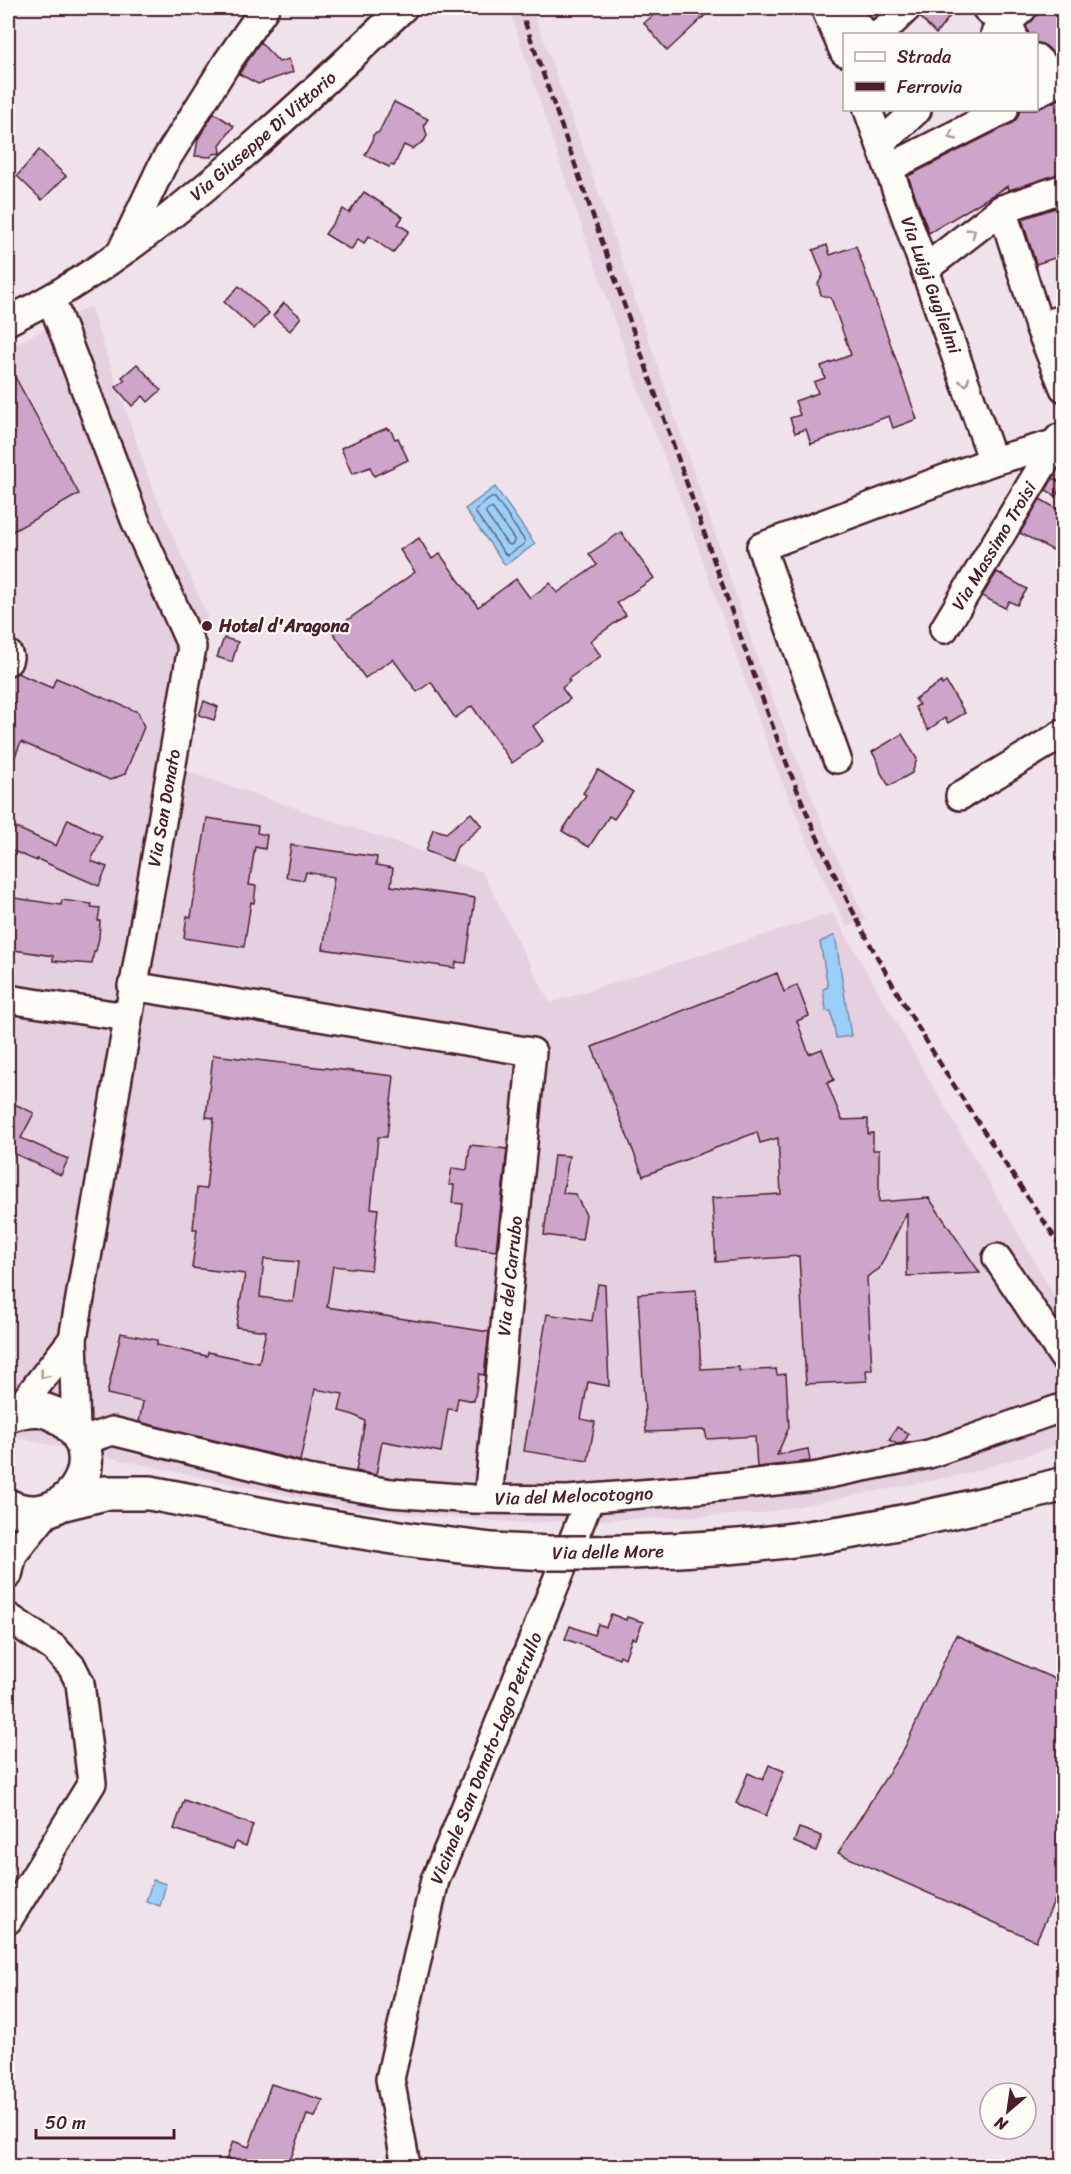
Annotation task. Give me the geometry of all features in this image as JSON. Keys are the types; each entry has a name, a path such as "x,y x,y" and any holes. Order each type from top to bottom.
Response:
{"main road":[{"path":"12,1413 31,1408 56,1413 82,1445 113,1476 150,1493"},
{"path":"56,1507 81,1484 82,1445"},
{"name":"Via delle More","path":"150,1493 294,1521 412,1540 492,1550 586,1553 661,1552 729,1547 834,1534 996,1502 1064,1484"},
{"path":"8,1506 22,1512 35,1513 105,1493 150,1493"}],"street":[{"path":"118,257 129,239 162,166 228,61 265,8"},
{"name":"Via Giuseppe Di Vittorio","path":"8,321 51,299 118,257 193,199 322,86 403,8"},
{"path":"825,8 843,50"},
{"path":"840,8 865,33"},
{"path":"881,33 907,8"},
{"path":"1038,61 1053,84"},
{"name":"Via Luigi Guglielmi","path":"868,111 993,461"},
{"path":"885,156 915,111"},
{"path":"885,156 1001,111"},
{"path":"926,268 1002,209 1064,188"},
{"path":"1002,209 1051,323 1064,388"},
{"name":"Via San Donato","path":"51,299 135,520 192,647 73,1339 82,1445"},
{"path":"837,759 761,547 1059,438"},
{"name":"Via Massimo Troisi","path":"944,629 1059,438"},
{"path":"8,654 8,661"},
{"path":"960,796 1064,733"},
{"name":"Via del Carrubo","path":"132,986 532,1052 488,1499"},
{"path":"8,999 128,1017"},
{"path":"997,1258 1064,1358"},
{"path":"12,1413 73,1339"},
{"name":"Via del Melocotogno","path":"82,1445 97,1436 112,1431 307,1479 391,1493 488,1499 590,1498 813,1477 929,1454 1064,1407"},
{"name":"Vicinale San Donato-Lago Petrullo","path":"406,2166 390,2079 435,1880 590,1498"},
{"path":"9,1554 56,1507"},
{"path":"8,1617 54,1648 72,1667 80,1683 92,1783 8,1920"}],"shaded area":[{"path":"509,8 532,8 597,188 763,675 830,842 866,920 847,927 822,876 773,760 690,524 637,386"},
{"path":"90,306 149,479 207,616 184,770 482,872 550,1003 833,913 1063,1311 1063,1444 965,1474 758,1514 522,1523 358,1510 8,1436 8,348"}],"water":[{"path":"495,487 535,544 505,565 465,509"},
{"path":"835,935 851,1036 836,1038 831,1011 826,1011 823,989 828,987 820,942"},
{"path":"153,1880 166,1884 160,1906 146,1901"}],"building":[{"path":"662,8 713,8 667,51 644,23"},
{"path":"862,8 885,8 873,19"},
{"path":"922,8 956,8 937,33 920,17"},
{"path":"1038,8 1064,8 1064,63 1046,46 1038,44 1038,33 1028,33 1026,26 1034,19"},
{"path":"260,42 279,62 289,59 293,72 258,84 239,74"},
{"path":"1064,97 1064,173 1009,190 1008,186 929,233 908,176 1011,124 1020,111 1038,111"},
{"path":"394,102 428,119 424,125 427,136 424,141 412,149 404,145 394,166 389,167 365,155 373,135 379,132"},
{"path":"214,113 234,126 220,145 221,153 213,154 211,157 195,156 198,139"},
{"path":"39,150 66,176 42,200 17,176"},
{"path":"364,192 403,217 398,224 409,231 393,253 369,236 364,243 358,239 351,250 325,234 343,209 349,213"},
{"path":"1064,205 1064,255 1036,264 1022,219"},
{"path":"827,245 830,255 856,246 917,419 893,428 889,416 811,444 806,429 795,433 790,418 800,415 795,401 818,393 814,382 825,378 821,366 851,355 831,298 821,295 818,284 823,275 813,250"},
{"path":"239,286 269,313 254,329 224,302"},
{"path":"284,303 301,317 290,331 273,316"},
{"path":"8,364 79,494 8,534"},
{"path":"137,364 161,390 148,402 143,396 132,406 116,387 125,380 122,377"},
{"path":"387,428 390,429 395,439 398,438 408,460 374,476 370,467 352,474 341,448"},
{"path":"1053,478 1063,484 1056,496 1046,490"},
{"path":"1040,499 1064,513 1064,556 1020,533"},
{"path":"621,532 654,578 617,603 626,615 590,641 601,656 568,679 570,681 562,688 570,699 533,726 543,741 512,763 472,706 455,718 431,682 417,692 393,659 365,678 332,631 415,572 400,550 419,538 432,559 440,554 478,607 516,579 530,598 550,583 557,593 597,565 589,554"},
{"path":"997,572 1027,589 1017,605 1009,601 1005,608 982,596"},
{"path":"224,638 238,642 232,662 217,657"},
{"path":"17,673 52,688 56,678 138,712 144,727 125,774 110,780 21,742 8,773 8,676"},
{"path":"941,682 942,685 946,682 965,713 948,723 945,718 928,730 915,707 919,705 915,699"},
{"path":"204,701 218,707 214,720 199,715"},
{"path":"902,734 917,759 912,773 889,786 872,752"},
{"path":"598,770 633,792 614,819 609,816 589,847 562,831 586,795 583,793"},
{"path":"471,813 482,826 457,847 452,861 426,851 433,829 446,833"},
{"path":"207,818 258,826 257,833 267,835 265,849 255,847 249,885 256,886 254,903 251,902 244,947 184,938 187,916 191,917"},
{"path":"68,819 102,836 91,861 107,867 99,886 8,849 8,824 56,846"},
{"path":"291,845 377,857 376,865 393,868 391,886 475,898 466,963 456,962 455,968 323,949 334,877 306,872 304,880 286,877"},
{"path":"8,897 61,905 62,900 92,904 91,907 100,908 99,938 92,964 53,961 53,956 8,949"},
{"path":"777,973 784,992 797,985 809,1016 797,1021 809,1054 822,1049 834,1080 827,1083 842,1120 868,1119 868,1134 873,1133 873,1150 879,1150 879,1202 929,1198 980,1273 907,1276 907,1212 879,1269 867,1277 872,1370 866,1370 867,1381 806,1384 799,1256 716,1262 712,1198 781,1194 778,1138 760,1143 757,1132 643,1176 592,1047"},
{"path":"213,1055 394,1076 387,1137 378,1137 371,1208 378,1209 371,1270 333,1266 327,1307 489,1332 484,1375 479,1374 474,1401 458,1398 456,1410 448,1409 441,1452 382,1441 376,1475 356,1471 365,1421 339,1411 343,1394 315,1389 300,1461 139,1422 143,1402 107,1394 121,1333 157,1340 157,1345 207,1356 208,1352 259,1363 266,1331 236,1327 245,1274 192,1268 197,1229 193,1229 197,1188 206,1189 214,1118 206,1117","holes":["264,1259 298,1262 293,1302 260,1297"]},
{"path":"8,1101 34,1113 21,1138 68,1159 61,1175 13,1153 8,1165"},
{"path":"470,1145 507,1149 496,1251 458,1246 463,1204 452,1203 454,1185 449,1185 452,1168 467,1170"},
{"path":"554,1155 569,1156 563,1193 575,1194 586,1215 582,1240 544,1235"},
{"path":"598,1284 605,1285 609,1386 588,1382 581,1419 595,1422 588,1461 524,1451 547,1314 592,1321"},
{"path":"696,1290 701,1369 739,1367 739,1371 776,1369 777,1375 786,1374 789,1427 777,1455 808,1449 810,1461 757,1467 755,1436 707,1439 705,1430 646,1432 638,1294"},
{"path":"897,1427 909,1434 903,1443 897,1444 889,1440"},
{"path":"611,1614 626,1620 627,1617 643,1622 636,1639 632,1638 625,1658 620,1655 619,1658 565,1639 570,1626 594,1635 598,1624 606,1627"},
{"path":"956,1635 1064,1683 1064,1880 1036,1941 838,1853 905,1747"},
{"path":"769,1765 784,1771 766,1816 736,1803 748,1773 763,1780"},
{"path":"184,1800 253,1825 246,1846 236,1842 233,1849 174,1829"},
{"path":"799,1828 822,1836 816,1851 794,1842"},
{"path":"271,2084 323,2100 315,2117 307,2115 288,2166 224,2166 233,2141 249,2147"}],"railway":[{"path":"520,8 760,692 812,825 857,919 912,1017 971,1112 1064,1251"}],"place":[{"name":"Hotel d'Aragona","path":"207,626"}]}
